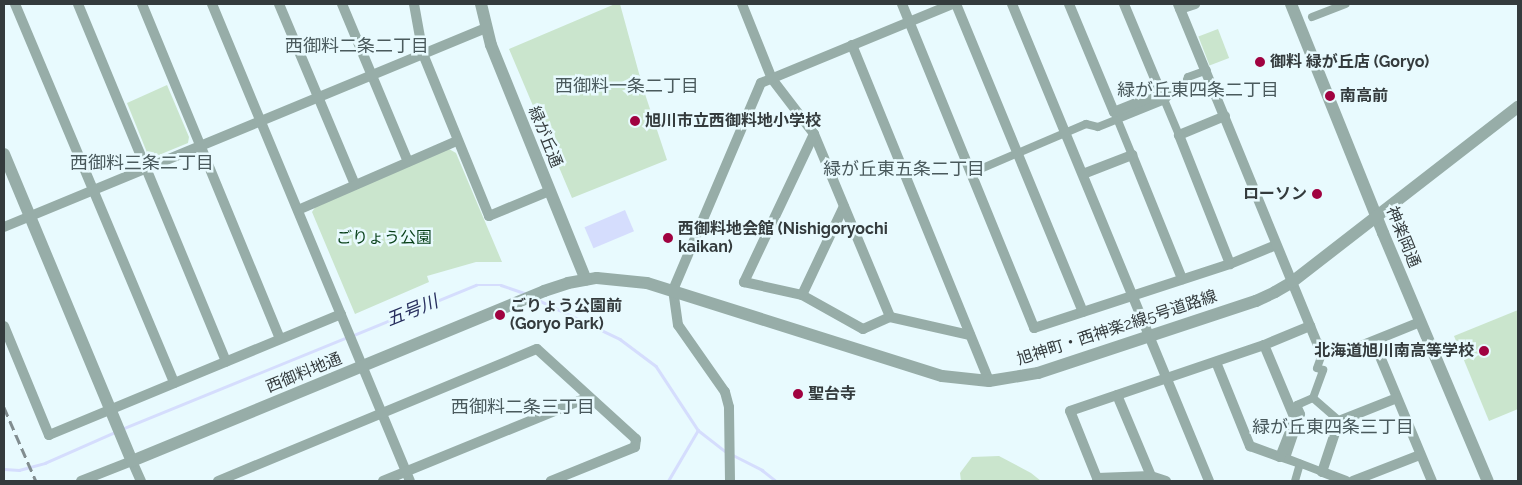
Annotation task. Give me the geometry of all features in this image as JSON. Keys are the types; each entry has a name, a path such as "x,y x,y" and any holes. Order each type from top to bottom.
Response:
{"street":[{"path":"15,4 174,383"},
{"path":"78,4 226,362"},
{"path":"142,4 280,339"},
{"path":"212,4 408,476"},
{"path":"279,4 354,185"},
{"path":"342,4 408,162"},
{"path":"414,4 423,54 489,216 550,191"},
{"name":"緑が丘通","path":"481,4 486,28 586,280"},
{"path":"742,4 772,79 814,134 890,317"},
{"path":"902,4 1034,328 1230,264 1276,245"},
{"path":"729,478 729,407 725,392 678,325 674,290 761,83 955,4 1083,312"},
{"path":"1012,4 1209,481"},
{"path":"1069,4 1182,279"},
{"path":"1124,4 1230,264"},
{"path":"1195,4 1179,7 1207,70 1276,245 1317,342 1341,354 1420,322"},
{"name":"神楽岡通","path":"1291,4 1376,216 1488,481"},
{"path":"1312,17 1346,4"},
{"path":"4,227 486,28"},
{"path":"852,46 989,381"},
{"path":"971,173 1086,124 1098,127 1116,115 1182,90 1188,77 1207,70"},
{"name":"旭神町・西神楽2線5号道路線","path":"586,280 622,279 648,282 942,376 989,381 1015,378 1038,373 1256,300 1292,282 1518,107"},
{"path":"1179,135 1225,116"},
{"path":"814,134 744,282 802,295 863,329 890,317 970,335"},
{"path":"298,210 458,141"},
{"path":"4,154 124,445 141,481"},
{"path":"1083,174 1132,155"},
{"path":"802,295 844,206"},
{"name":"西御料地通","path":"132,461 544,291 586,280"},
{"path":"4,326 49,435 112,415 174,383 341,314"},
{"path":"1166,481 1151,476 1097,478 1070,411 1264,345 1310,326"},
{"path":"1374,342 1432,481"},
{"path":"1264,345 1295,419 1283,457"},
{"path":"1283,457 1301,414 1297,405 1313,398 1323,370 1317,368 1325,346"},
{"path":"218,481 537,349 636,439 634,447 552,481"},
{"path":"1216,362 1250,446 1346,481"},
{"path":"1117,395 1151,476"},
{"path":"383,481 408,476 589,397"},
{"path":"1313,398 1339,421"},
{"path":"1322,472 1339,421 1397,398"},
{"path":"1353,481 1420,455"},
{"path":"81,481 132,461"},
{"path":"1295,481 1300,464"}],"green space":[{"path":"615,4 620,4 643,88 667,160 572,198 509,49"},
{"path":"1218,29 1229,58 1210,65 1198,37"},
{"path":"167,85 189,137 188,143 154,157 148,155 127,103"},
{"name":"ごりょう公園","path":"449,149 456,153 502,262 476,262 427,276 429,282 355,314 312,212 316,206"},
{"path":"1518,310 1518,409 1489,421 1454,336"},
{"path":"999,456 1031,473 1041,481 961,481 960,473 972,457"}],"water":[{"path":"625,210 634,231 593,248 584,227"}],"waterway":[{"name":"五号川","path":"354,335 476,285 501,285 527,294"},
{"name":"五号川","path":"536,299 620,339 656,366 698,430 725,451"},
{"name":"五号川","path":"122,429 348,337"},
{"path":"668,481 698,430"},
{"name":"五号川","path":"4,469 19,470 45,463 115,432"},
{"name":"五号川","path":"733,455 762,470 776,481"}],"railway":[{"path":"4,407 36,481"}],"place":[{"name":"御料 緑が丘店 (Goryo)","path":"1260,62"},
{"name":"南高前","path":"1330,96"},
{"name":"旭川市立西御料地小学校","path":"635,121"},
{"name":"ローソン","path":"1317,194"},
{"name":"西御料地会館 (Nishigoryochi kaikan)","path":"668,238"},
{"name":"ごりょう公園前 (Goryo Park)","path":"500,315"},
{"name":"北海道旭川南高等学校","path":"1484,351"},
{"name":"聖台寺","path":"798,394"}],"district":[{"name":"西御料二条二丁目","path":"357,46"},
{"name":"西御料一条二丁目","path":"627,86"},
{"name":"緑が丘東四条二丁目","path":"1198,90"},
{"name":"西御料三条二丁目","path":"142,163"},
{"name":"緑が丘東五条二丁目","path":"904,169"},
{"name":"西御料二条三丁目","path":"523,407"},
{"name":"緑が丘東四条三丁目","path":"1333,427"}]}
